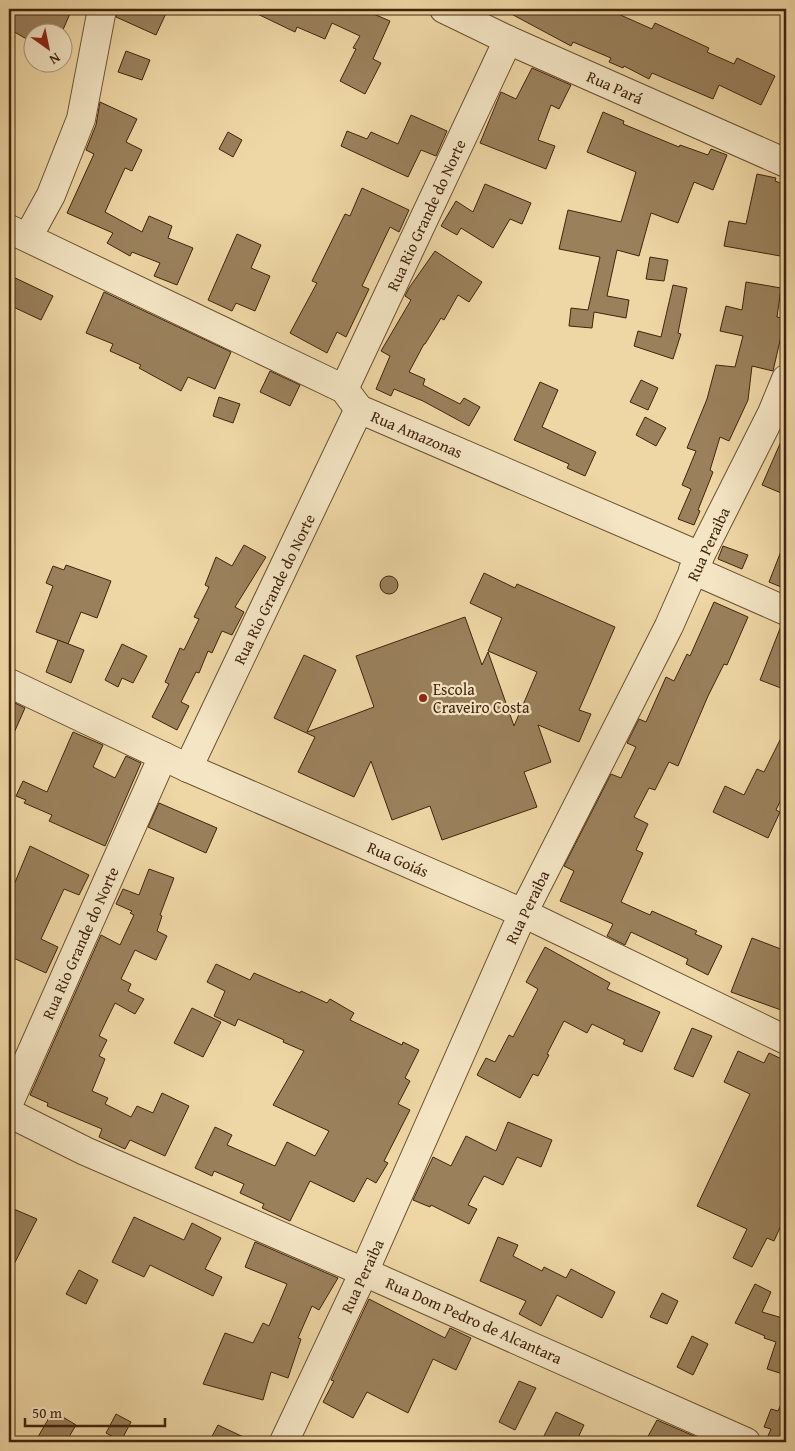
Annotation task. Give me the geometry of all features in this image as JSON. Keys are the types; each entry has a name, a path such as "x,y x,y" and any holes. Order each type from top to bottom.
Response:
{"street":[{"path":"18,233 51,195 81,119 102,9"},
{"name":"Rua Pará","path":"444,9 508,40 786,163"},
{"name":"Rua Rio Grande do Norte","path":"188,768 508,40"},
{"name":"Rua Amazonas","path":"18,233 351,399 696,563 786,611"},
{"name":"Rua Peraiba","path":"284,1442 364,1272 523,914 669,626 696,563 772,414 786,379"},
{"name":"Rua Goiás","path":"9,683 188,768 523,914 786,1040"},
{"name":"Rua Rio Grande do Norte","path":"9,1103 164,756"},
{"name":"Rua Dom Pedro de Alcantara","path":"9,1113 84,1151 364,1272 746,1442"}],"building":[{"path":"9,9 72,9 66,22 22,22 22,36 9,29"},
{"path":"117,9 168,9 156,35 116,17"},
{"path":"247,9 362,9 390,21 373,59 381,63 365,94 340,81 356,49 353,48 360,36 332,23 325,39 297,27 295,32"},
{"path":"502,9 607,9 652,29 655,23 709,48 707,52 734,64 737,58 775,76 761,105 719,85 713,99 652,73 649,79 624,66 623,68 609,62 611,58 573,42 571,46"},
{"path":"126,51 150,60 142,80 118,72"},
{"path":"532,68 571,85 559,109 551,105 538,140 555,146 546,169 480,143 501,92 516,99"},
{"path":"100,102 137,119 126,142 142,150 132,171 125,168 105,212 142,232 149,216 172,226 168,238 193,248 177,285 154,276 160,263 132,252 130,256 107,243 113,233 67,213 94,154 86,150 96,125"},
{"path":"603,112 624,121 623,124 679,147 680,145 708,155 711,149 727,155 713,190 694,182 678,223 651,213 639,256 617,250 607,296 629,300 626,318 594,312 592,328 569,326 571,308 588,310 600,257 559,249 568,210 621,222 636,172 587,152"},
{"path":"411,115 447,131 436,156 421,150 408,177 341,146 347,131 367,139 371,132 398,144"},
{"path":"228,132 242,140 233,157 219,149"},
{"path":"757,174 776,178 775,181 786,185 786,257 724,246 729,221 746,224"},
{"path":"485,184 531,203 522,224 510,219 493,248 461,228 457,235 441,226 456,201 473,212"},
{"path":"362,188 409,210 399,232 390,227 362,286 369,289 346,337 337,332 327,353 290,333 317,283 312,281 345,214 350,216"},
{"path":"237,234 261,245 251,268 270,276 255,311 236,303 232,311 208,300"},
{"path":"435,251 482,282 469,302 458,295 444,320 441,318 424,344 409,372 425,379 423,385 460,404 464,398 480,407 469,426 423,401 394,389 391,396 376,389 390,356 381,351 411,300 405,296 409,288"},
{"path":"650,257 668,260 664,281 646,279"},
{"path":"9,275 53,296 41,320 9,305"},
{"path":"746,282 781,288 777,317 785,319 773,371 752,366 748,400 729,441 720,437 710,470 713,472 694,525 678,519 691,489 682,485 696,451 687,448 707,399 716,365 735,367 743,336 720,331 726,306 742,310"},
{"path":"673,285 687,288 678,333 681,334 673,359 634,346 638,331 661,337"},
{"path":"104,292 231,352 215,389 188,377 181,391 139,368 141,365 110,351 113,344 86,333"},
{"path":"270,371 300,385 290,406 260,392"},
{"path":"641,380 658,388 648,410 630,402"},
{"path":"540,382 558,390 542,427 596,452 585,476 567,468 569,464 514,440"},
{"path":"219,397 240,404 233,423 213,416"},
{"path":"645,417 666,428 656,446 636,435"},
{"path":"786,430 786,495 762,485"},
{"path":"786,541 786,589 769,582"},
{"path":"244,545 266,557 235,607 244,612 232,635 222,631 212,653 208,651 199,673 196,672 181,702 189,706 177,730 152,717 169,684 165,682 180,648 184,650 199,619 194,617 209,587 205,585 216,557 232,566"},
{"path":"723,546 748,555 742,569 718,559"},
{"path":"66,565 111,581 97,618 81,612 68,644 36,632 53,586 46,583 53,566 64,570"},
{"path":"484,573 515,588 517,584 615,627 579,710 591,714 579,742 538,725 551,762 524,772 537,807 442,840 430,806 392,820 371,761 354,797 298,772 315,737 274,718 304,655 336,670 307,732 374,707 356,656 465,617 482,665 488,652 514,726 537,672 488,651 502,618 470,603"},
{"path":"385,576 393,576 398,581 396,592 385,594 380,589 380,581"},
{"path":"714,602 748,617 727,665 724,664 708,696 678,766 669,762 655,790 649,788 634,817 648,824 636,850 643,853 621,902 650,915 652,911 697,931 695,934 722,946 708,975 686,964 688,959 631,932 625,945 607,936 613,924 560,901 574,871 564,866 611,774 621,778 636,747 627,743 639,719 646,722 666,677 674,681 687,654 690,656"},
{"path":"781,626 786,626 786,690 760,680"},
{"path":"58,640 84,650 71,683 46,672"},
{"path":"122,644 147,656 133,683 122,678 118,687 105,680"},
{"path":"9,700 25,708 9,744"},
{"path":"786,728 786,789 776,810 780,812 768,838 713,812 725,786 744,795 757,769 764,772"},
{"path":"73,732 103,745 93,767 115,778 126,756 141,763 105,846 49,821 52,815 24,803 26,800 16,796 23,781 47,792"},
{"path":"159,803 217,828 206,853 148,827"},
{"path":"30,846 89,875 79,895 64,889 41,939 58,947 46,973 9,956 9,897"},
{"path":"149,869 174,878 160,915 162,916 157,931 167,936 156,960 135,950 121,979 131,984 128,991 144,999 135,1014 115,1003 99,1036 107,1040 99,1056 105,1059 92,1091 108,1098 105,1104 131,1117 137,1106 153,1113 162,1093 189,1106 165,1156 130,1140 125,1149 99,1137 102,1129 47,1106 48,1103 30,1095 101,935 120,945 134,915 130,913 132,911 116,904 123,889 139,895"},
{"path":"752,938 786,951 786,996 781,1010 731,992"},
{"path":"545,947 610,983 607,989 660,1012 642,1052 623,1044 625,1040 592,1024 587,1033 564,1021 538,1076 533,1074 520,1098 477,1075 486,1058 495,1062 509,1035 513,1037 538,989 526,982"},
{"path":"216,964 250,980 254,973 327,1003 330,999 354,1013 350,1020 402,1045 403,1042 419,1050 405,1078 410,1081 398,1104 410,1110 384,1161 388,1163 376,1183 367,1178 354,1202 310,1181 290,1221 262,1208 264,1204 240,1193 244,1184 214,1171 212,1176 195,1168 215,1127 232,1135 227,1145 275,1166 287,1142 315,1156 329,1131 273,1105 304,1051 238,1019 235,1026 214,1016 225,991 207,982"},
{"path":"192,1008 221,1022 203,1057 174,1043"},
{"path":"692,1028 712,1036 693,1077 674,1069"},
{"path":"738,1051 764,1063 769,1053 786,1061 786,1214 774,1241 767,1238 752,1267 733,1258 747,1229 697,1206 750,1094 724,1082"},
{"path":"508,1122 552,1140 541,1167 517,1157 503,1185 484,1176 468,1205 477,1209 469,1224 431,1205 430,1207 413,1200 433,1157 451,1166 466,1136 496,1151"},
{"path":"9,1207 37,1219 9,1274"},
{"path":"134,1217 184,1240 192,1223 221,1238 205,1269 222,1277 213,1296 150,1265 144,1277 112,1262"},
{"path":"498,1237 518,1245 513,1256 542,1271 544,1267 566,1278 571,1269 615,1292 602,1318 557,1295 541,1326 519,1314 526,1301 480,1281"},
{"path":"255,1242 338,1278 319,1310 312,1306 298,1338 301,1339 288,1378 271,1372 263,1400 203,1384 225,1333 253,1343 263,1323 269,1326 287,1284 245,1267"},
{"path":"79,1270 98,1280 86,1304 66,1294"},
{"path":"755,1284 771,1292 762,1312 786,1319 786,1375 767,1369 776,1342 735,1323"},
{"path":"662,1293 678,1301 667,1324 650,1317"},
{"path":"369,1299 445,1338 450,1328 471,1338 456,1370 433,1359 408,1413 367,1392 353,1418 323,1402 334,1381 331,1380"},
{"path":"692,1336 708,1344 693,1375 677,1367"},
{"path":"519,1381 536,1388 515,1430 499,1422"},
{"path":"786,1393 786,1442 768,1436 771,1429 764,1427 771,1409 778,1411"},
{"path":"53,1411 76,1425 66,1442 35,1442"},
{"path":"556,1412 584,1425 576,1442 541,1442"},
{"path":"116,1414 131,1422 121,1441 106,1433"},
{"path":"657,1420 708,1442 645,1442"},
{"path":"218,1425 254,1442 209,1442"}],"place":[{"name":"Escola Craveiro Costa","path":"423,698"}]}
